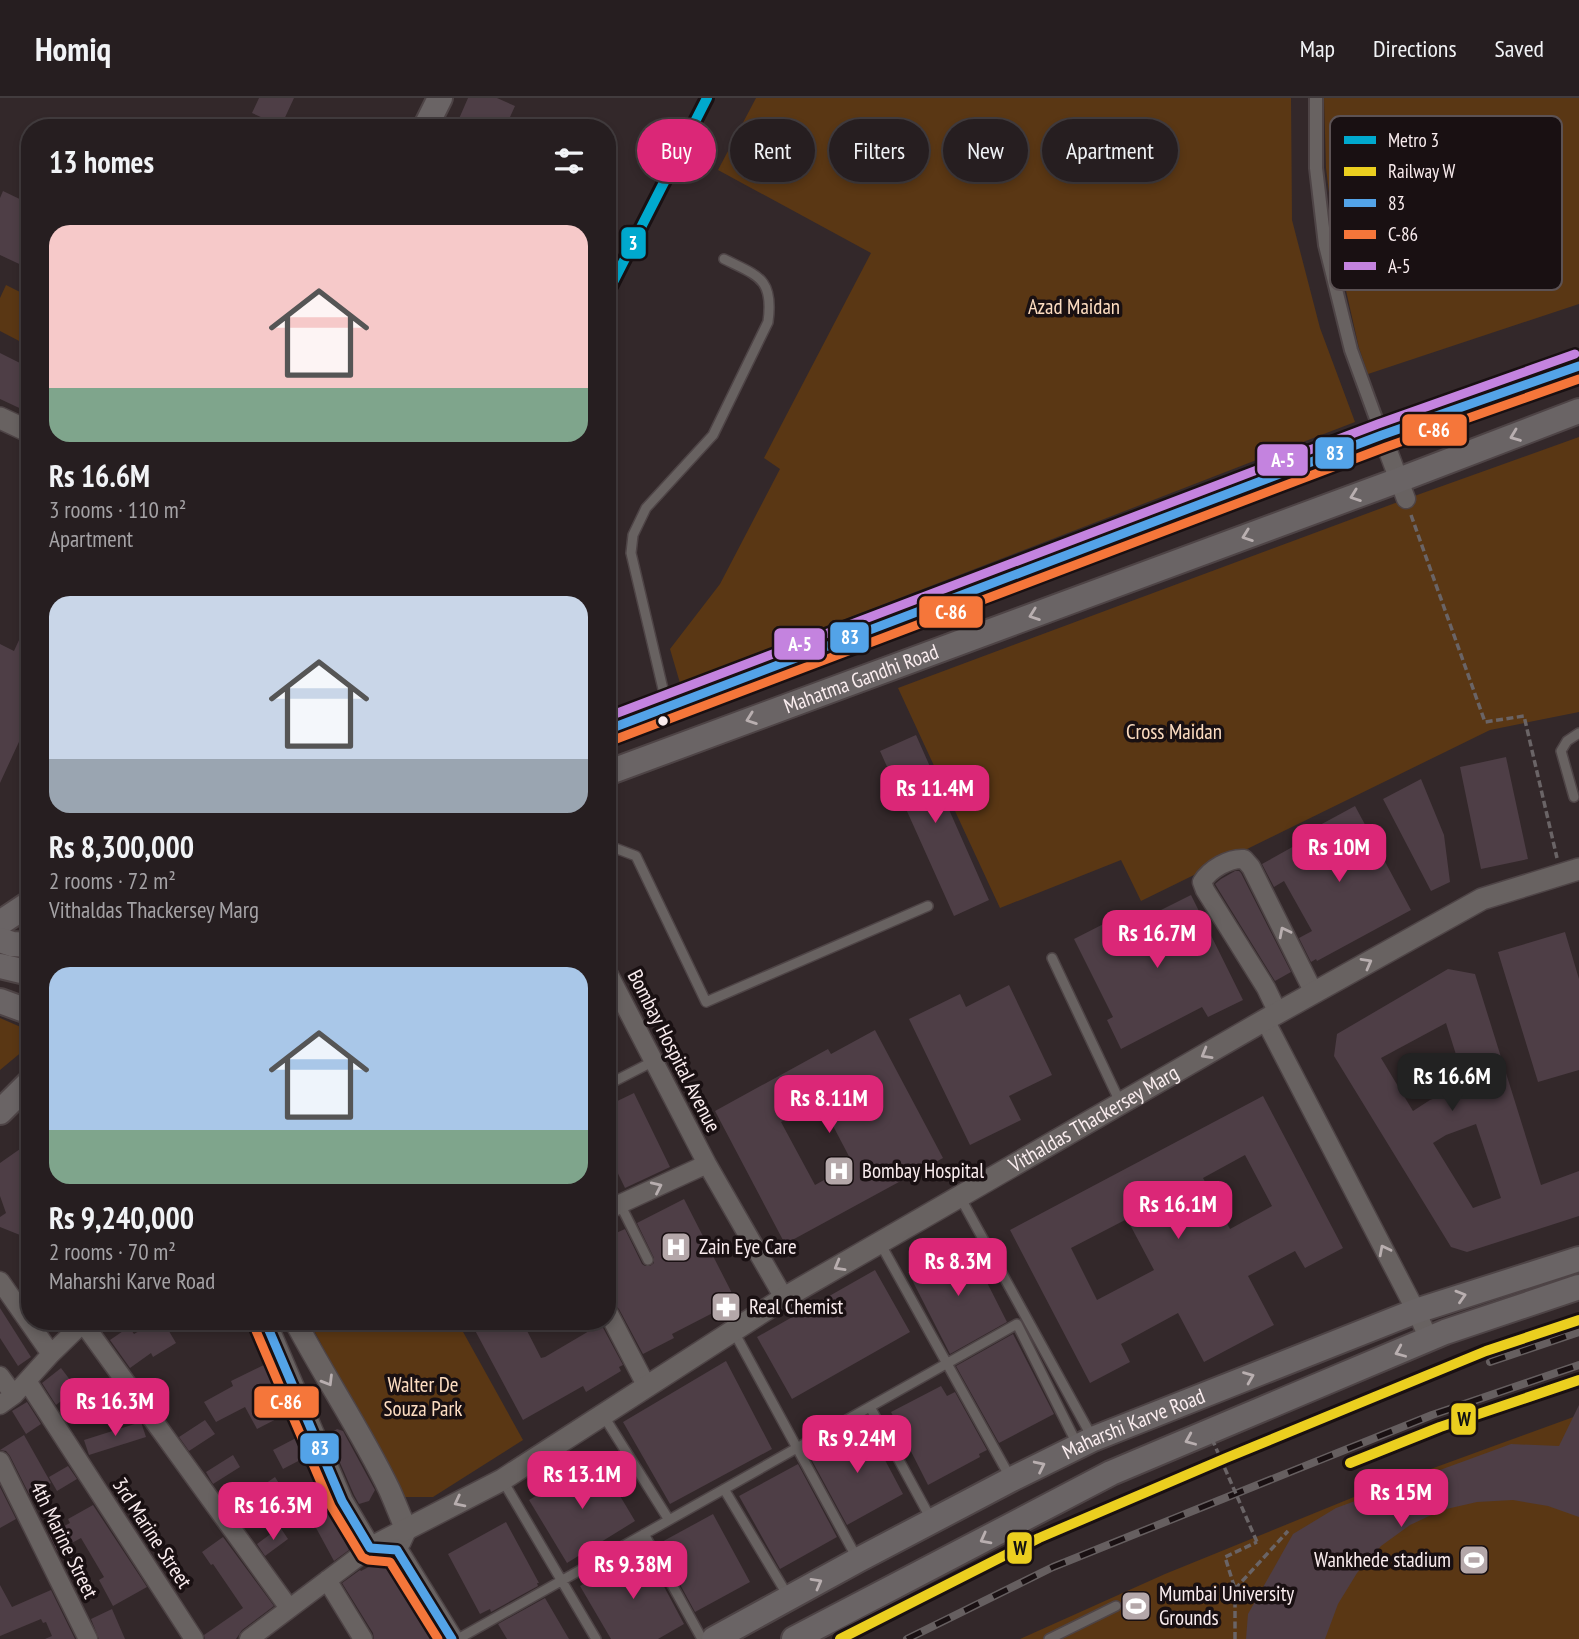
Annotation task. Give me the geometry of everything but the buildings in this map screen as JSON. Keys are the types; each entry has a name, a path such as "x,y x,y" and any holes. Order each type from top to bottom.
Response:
{"main road":[{"path":"411,119 421,98"},
{"path":"430,119 440,98"},
{"path":"616,727 1382,435 1579,366"},
{"name":"Mahatma Gandhi Road","path":"616,770 1311,512 1403,490 1579,411"},
{"path":"0,923 21,909"},
{"path":"0,940 21,944"},
{"path":"0,966 21,971"},
{"path":"0,1001 21,1009"},
{"name":"Maharshi Karve Road","path":"714,1639 858,1560 1086,1443 1416,1311 1579,1259"},
{"name":"Maharshi Karve Road","path":"794,1639 1111,1473 1429,1339 1579,1287"}],"street":[{"path":"1316,98 1316,168 1330,265"},
{"path":"1336,290 1351,350 1403,490"},
{"path":"0,418 21,428"},
{"path":"1314,993 1251,867 1244,859 1238,858 1209,873 1202,882 1205,890 1266,988 1271,1016 1429,1339"},
{"name":"Vithaldas Thackersey Marg","path":"370,1548 502,1480 784,1298 1271,1016 1482,900 1570,872"},
{"name":"Bombay Hospital Avenue","path":"616,988 707,1164 784,1298"},
{"path":"616,1206 707,1164"},
{"path":"0,1281 21,1311"},
{"path":"616,1327 647,1387"},
{"path":"34,1330 51,1354"},
{"path":"0,1376 7,1400 75,1330"},
{"path":"89,1330 289,1608"},
{"path":"269,1330 342,1501 370,1548"},
{"path":"300,1330 388,1488 406,1529 397,1550"},
{"name":"3rd Marine Street","path":"27,1381 194,1639"},
{"name":"4th Marine Street","path":"0,1461 88,1639"},
{"path":"249,1639 370,1548 397,1550"},
{"path":"397,1550 452,1639"},
{"path":"327,1580 363,1639"}],"lane":[{"path":"668,708 631,553 633,535 646,508 713,435 768,322 771,305 768,292 759,276 724,258"},
{"path":"1574,797 1561,751 1567,741 1579,733"},
{"path":"616,848 636,856 706,1002 928,906"},
{"path":"1052,958 1121,1104"},
{"path":"616,1080 654,1061"},
{"path":"960,1197 1086,1443"},
{"path":"616,1212 648,1260"},
{"path":"880,1243 1012,1479"},
{"path":"458,1639 1017,1324 1086,1443"},
{"path":"733,1331 858,1560"},
{"path":"870,1407 932,1522"},
{"path":"603,1415 669,1520"},
{"path":"502,1480 596,1639"},
{"path":"724,1489 789,1598"},
{"path":"644,1534 702,1639"},
{"path":"1049,1639 1116,1606"}],"path":[{"path":"1403,490 1485,722 1524,716 1570,872"},
{"path":"1212,1438 1257,1542 1224,1557 1235,1589 1235,1639"},
{"path":"1235,1589 1288,1531"}],"green space":[{"name":"Azad Maidan","path":"756,98 1291,98 1292,220 1320,328 1355,422 680,683 670,649 720,584 780,469 764,458 871,253 740,182 815,182 815,119 745,119"},
{"path":"1324,98 1579,98 1579,304 1368,374 1346,290 1562,290 1562,116 1330,116 1330,201"},
{"name":"Azad Maidan","path":"730,147 730,177 718,170"},
{"path":"6,285 21,292 21,342 0,331 0,298"},
{"name":"Cross Maidan","path":"1579,437 1579,712 1490,730 1141,901 1121,860 1000,908 898,688"},
{"path":"0,1018 21,1027 21,1052 0,1070"},
{"name":"Walter De Souza Park","path":"314,1330 462,1330 523,1440 433,1497 402,1497"},
{"name":"Wankhede stadium","path":"1579,1415 1579,1639 1020,1639 1165,1574 1354,1497"}],"railway":[{"path":"1490,1362 1579,1332"},
{"path":"907,1639 1053,1567 1432,1415 1579,1365"}],"metro line":[{"name":"3","path":"616,276 707,98"}],"rail line":[{"name":"W","path":"840,1639 1039,1538 1486,1351 1579,1320"},
{"name":"W","path":"1350,1463 1440,1427 1579,1380"}],"transit line":[{"name":"A-5","path":"616,714 1378,424 1575,354"},
{"name":"83","path":"616,727 1382,435 1579,366"},
{"name":"C-86","path":"616,739 1386,447 1579,379"},
{"name":"C-86","path":"256,1330 331,1506 362,1557 390,1562 438,1639"},
{"name":"83","path":"269,1330 342,1501 370,1548 397,1550"},
{"name":"83","path":"397,1550 452,1639"}],"place":[{"name":"Bombay Hospital","path":"839,1171"},
{"name":"Zain Eye Care","path":"676,1247"},
{"name":"Real Chemist","path":"726,1307"},
{"name":"Wankhede stadium","path":"1474,1560"},
{"name":"Mumbai University Grounds","path":"1136,1606"}]}
